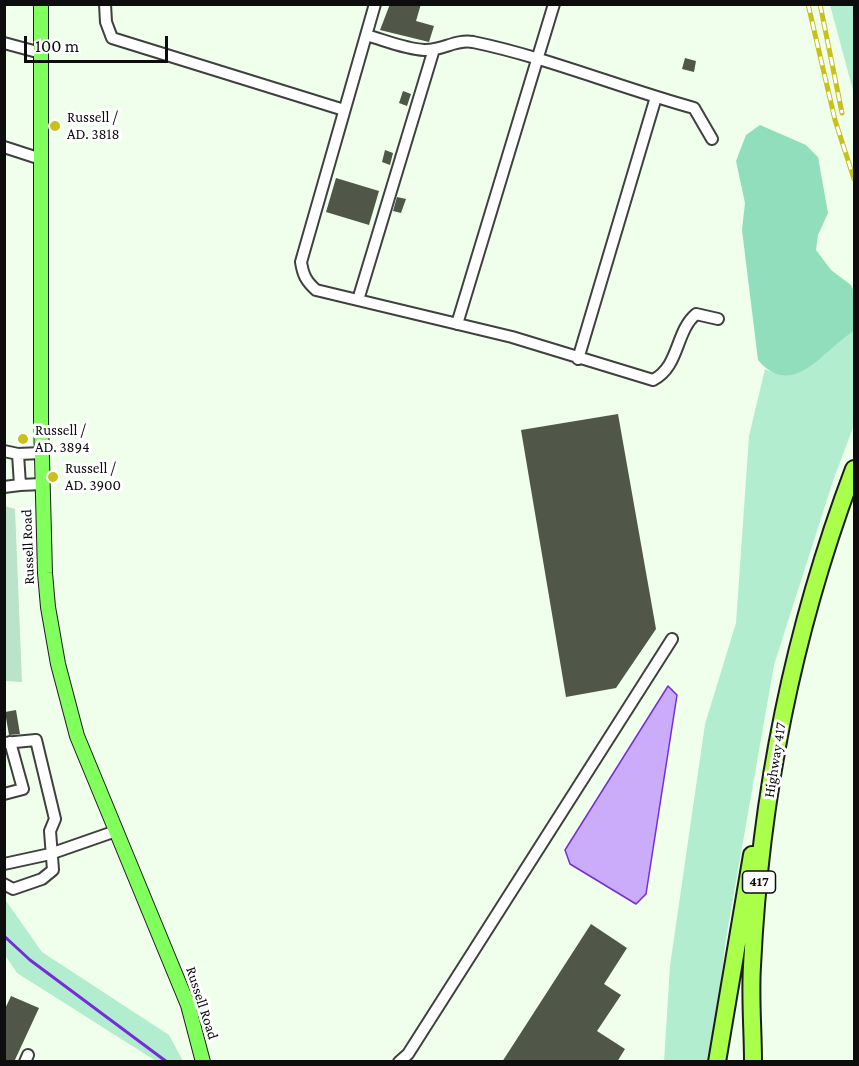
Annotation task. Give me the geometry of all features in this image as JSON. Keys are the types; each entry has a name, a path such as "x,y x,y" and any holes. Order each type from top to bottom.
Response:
{"highway":[{"name":"Highway 417","path":"753,1062 751,967 773,766 784,704 815,581 855,469"},
{"path":"717,1062 759,806 784,704"}],"main road":[{"name":"Russell Road","path":"41,4 42,484 45,573 58,664 81,747 188,1005 203,1062"}],"lane":[{"path":"105,4 106,22 112,38 344,110"},
{"path":"375,4 300,262 303,276 316,290 512,337 653,380 662,375 672,363 687,321 696,314 718,319"},
{"path":"457,324 555,4"},
{"path":"366,35 422,50 434,49 458,41 472,42 538,61 694,108 712,139"},
{"path":"4,43 41,53"},
{"path":"358,300 434,49"},
{"path":"578,359 656,97"},
{"path":"4,147 41,159"},
{"path":"4,451 18,454 42,453"},
{"path":"18,454 20,485"},
{"path":"4,487 42,484"},
{"path":"399,1062 414,1044 672,639"},
{"path":"4,794 22,789 8,742 36,740 55,819 50,831 53,870 42,879 13,888 4,884"},
{"path":"4,864 51,854 116,831"}],"green space":[{"path":"830,5 854,5 854,94"},
{"path":"760,125 806,145 818,157 828,213 818,235 816,250 831,270 851,285 854,291 854,331 808,368 796,374 783,375 771,371 758,360 742,230 745,203 736,161 746,135"},
{"path":"854,331 854,425 833,481 774,665 726,939 713,1046 709,1061 664,1062 670,966 705,724 736,623 749,436 765,369 778,374 802,370 813,364"},
{"path":"5,506 15,509 22,682 5,681"},
{"path":"4,898 42,952 169,1035 183,1061 156,1061 17,973 5,955"}],"shaded area":[{"path":"668,686 677,695 646,894 636,904 570,864 565,850"}],"building":[{"path":"390,4 421,4 416,21 434,26 429,42 380,30"},
{"path":"685,58 696,61 694,72 682,69"},
{"path":"403,91 411,94 407,106 399,103"},
{"path":"385,150 393,153 390,165 382,162"},
{"path":"336,178 379,191 369,225 326,212"},
{"path":"397,197 406,199 401,213 393,211"},
{"path":"618,414 656,629 616,688 566,697 521,430"},
{"path":"16,710 20,734 9,735 5,712"},
{"path":"591,924 627,948 604,984 621,995 597,1031 625,1049 617,1062 502,1062"},
{"path":"11,996 39,1008 14,1062 4,1062 4,1011"}],"waterway":[{"path":"4,936 30,960 167,1062"}],"railway":[{"path":"808,4 835,120 854,179"},
{"path":"820,4 842,113"}],"place":[{"name":"Russell / AD. 3818","path":"55,126"},
{"name":"Russell / AD. 3894","path":"23,439"},
{"name":"Russell / AD. 3900","path":"53,477"}]}
